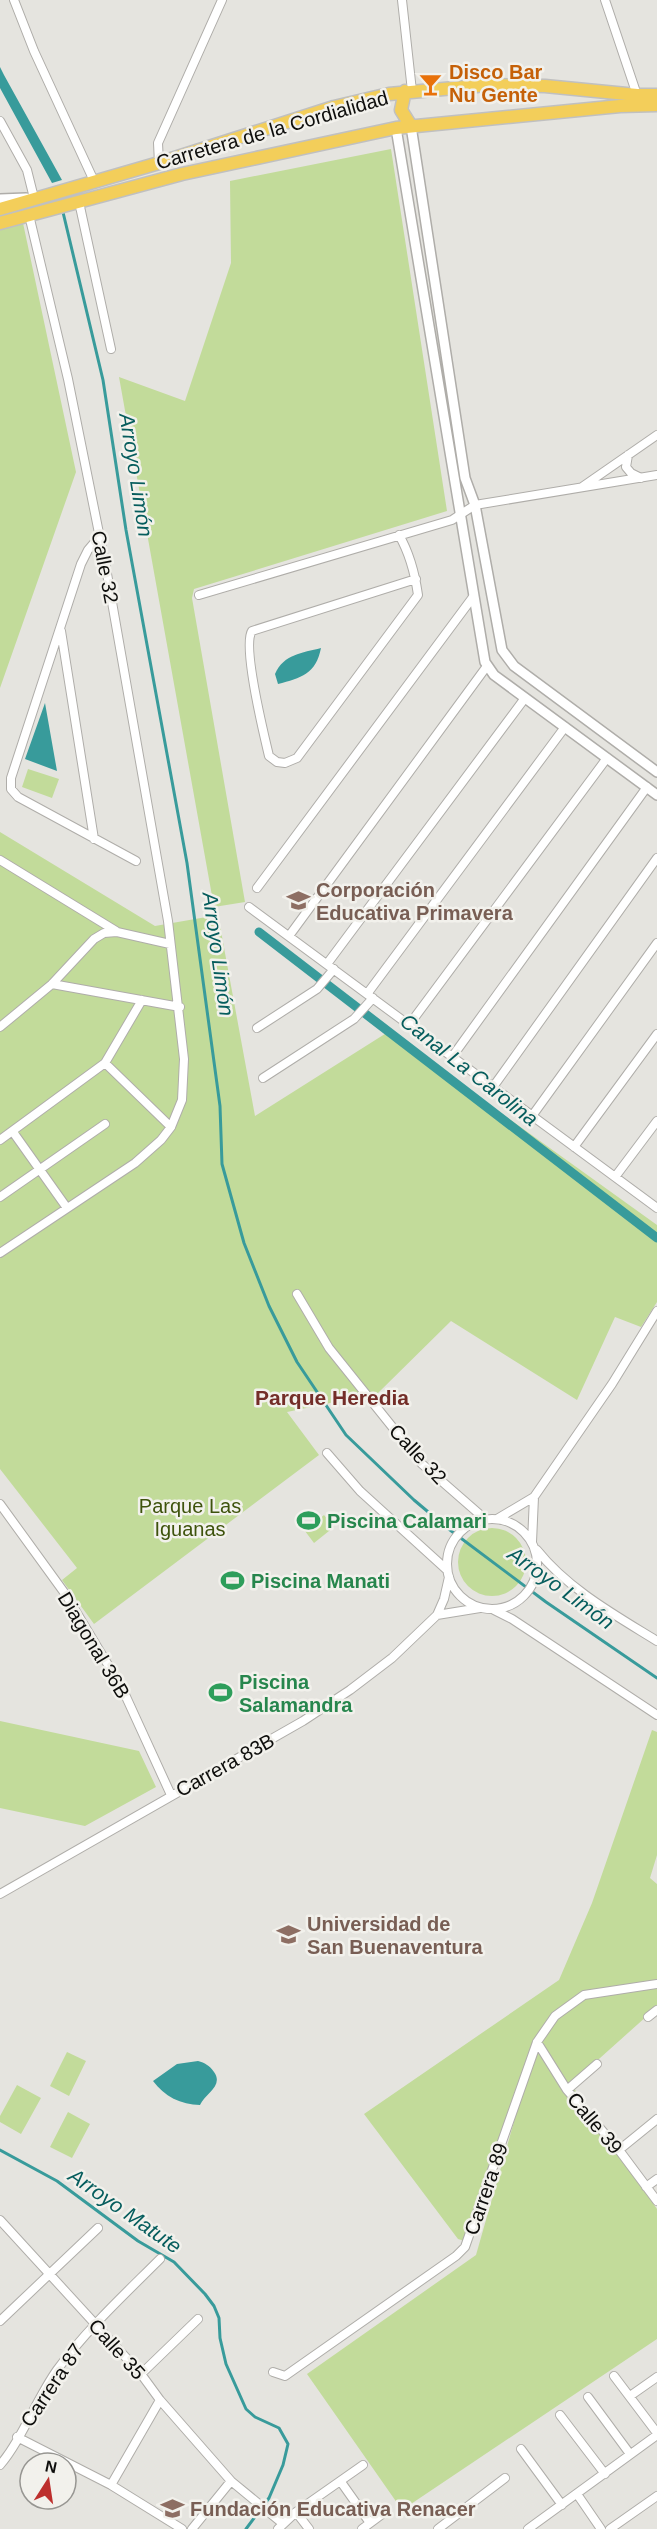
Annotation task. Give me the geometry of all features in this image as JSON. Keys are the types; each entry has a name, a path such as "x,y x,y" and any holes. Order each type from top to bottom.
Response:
{"highway":[{"name":"Carretera de la Cordialidad","path":"0,209 159,163 334,107 389,94 487,85 545,86 637,95 657,94"},
{"path":"409,91 402,100 401,110 411,126"},
{"path":"389,94 398,110 396,128"},
{"name":"Carretera de la Cordialidad","path":"0,223 182,174 396,128 620,106 657,105"}],"street":[{"path":"14,0 34,51 94,182"},
{"path":"159,163 158,143 222,0"},
{"path":"402,0 409,91"},
{"path":"605,0 637,95"},
{"path":"0,121 39,197 0,199"},
{"path":"411,126 465,478 475,505 502,650 514,666 657,772"},
{"path":"396,128 483,657 494,675 657,795"},
{"path":"80,202 111,349"},
{"name":"Calle 32","path":"29,215 68,379 99,537 168,921 180,1007 184,1059 182,1100 171,1127"},
{"path":"579,489 657,435"},
{"path":"628,455 626,467 631,473 641,478"},
{"path":"199,595 459,517 475,505 657,475"},
{"path":"399,535 407,548 416,579 418,595 297,758 285,764 268,756 248,642 252,631 416,579"},
{"path":"99,537 88,550 81,564 11,777 10,789 18,797 136,861"},
{"path":"257,888 472,597"},
{"path":"60,628 94,839"},
{"path":"289,936 487,666"},
{"path":"327,964 525,698"},
{"path":"263,1078 354,1019 565,727"},
{"path":"589,745 599,730"},
{"path":"409,1025 607,758"},
{"path":"452,1057 646,787"},
{"path":"493,1087 657,858"},
{"path":"0,860 117,932"},
{"path":"249,907 657,1208"},
{"path":"0,1027 52,984 94,939 104,933 117,932 170,944"},
{"path":"532,1116 657,943"},
{"path":"257,1028 317,989 334,969"},
{"path":"52,984 180,1007"},
{"path":"0,1140 105,1063 142,1000"},
{"path":"574,1147 657,1034"},
{"path":"0,1253 135,1163 161,1140 171,1127 105,1063"},
{"path":"615,1177 657,1121"},
{"path":"0,1197 105,1124"},
{"path":"12,1132 67,1208"},
{"name":"Calle 32","path":"297,1294 329,1348 422,1464 485,1519"},
{"path":"496,1519 534,1497 612,1384 657,1311"},
{"path":"327,1453 360,1491 448,1573 461,1596 481,1608"},
{"path":"437,1615 481,1608 506,1607 518,1601 531,1588 538,1569 534,1545 534,1497"},
{"name":"Diagonal 36B","path":"0,1504 66,1596 122,1688 171,1795"},
{"path":"448,1573 448,1555 451,1544 465,1527 485,1519 496,1519 517,1526 562,1576 614,1614 657,1641"},
{"name":"Carrera 83B","path":"0,1894 303,1721 350,1690 392,1658 437,1615 444,1599 448,1573"},
{"path":"492,1609 512,1619 657,1715"},
{"name":"Carrera 89","path":"273,2372 285,2376 456,2256 465,2247 537,2042 555,2016 584,1995 657,1984"},
{"path":"648,2017 657,2010"},
{"name":"Calle 39","path":"537,2042 567,2090 619,2150 657,2201"},
{"path":"567,2090 597,2064"},
{"path":"619,2150 657,2119"},
{"path":"646,2187 657,2179"},
{"name":"Calle 35","path":"0,2220 141,2374 160,2400 233,2482 273,2514 280,2526"},
{"path":"0,2321 98,2228"},
{"name":"Carrera 87","path":"1,2461 57,2371 95,2324 160,2259"},
{"path":"141,2374 198,2319"},
{"path":"530,2528 656,2437 630,2396 614,2376"},
{"path":"630,2396 657,2377"},
{"path":"588,2397 630,2454"},
{"path":"111,2485 160,2400"},
{"path":"560,2415 604,2474"},
{"path":"17,2437 111,2485 182,2529"},
{"path":"521,2449 562,2505"},
{"path":"280,2526 363,2464"},
{"path":"438,2529 505,2478"},
{"path":"192,2529 233,2482"},
{"path":"341,2482 370,2523"},
{"path":"577,2494 601,2529"},
{"path":"610,2529 657,2496"},
{"path":"296,2512 309,2529"},
{"path":"362,2529 385,2512"}],"green space":[{"path":"391,149 447,511 194,589 192,598 245,902 214,907 119,377 185,401 231,263 230,181"},
{"path":"23,223 76,472 0,688 0,228"},
{"path":"28,769 59,779 52,798 22,787"},
{"name":"Parque Las Iguanas","path":"0,832 155,926 218,915 255,1116 388,1032 657,1225 657,1302 641,1327 615,1317 577,1400 451,1321 378,1393 287,1412 319,1455 94,1624 62,1580 77,1568 0,1469"},
{"path":"324,1515 334,1527 314,1543 305,1531"},
{"path":"492,1528 505,1531 516,1538 523,1549 526,1562 523,1575 516,1586 505,1593 492,1596 479,1593 468,1586 461,1575 458,1562 461,1549 468,1538 479,1531"},
{"path":"0,1721 139,1751 156,1787 85,1826 0,1808"},
{"path":"652,1730 657,1732 657,1855 650,1878 657,1884 657,2007 571,2084 657,2209 657,2339 402,2510 307,2374 476,2255 529,2069 468,2242 458,2239 364,2114 559,1980 592,1903"},
{"path":"67,2052 86,2061 69,2096 50,2086"},
{"path":"17,2085 41,2098 21,2134 0,2122 0,2116"},
{"path":"68,2112 90,2124 72,2158 50,2147"}],"water":[{"path":"0,67 62,180 52,183 0,88"},
{"path":"321,648 315,664 306,674 278,684 275,674 283,662 294,655"},
{"path":"45,703 57,771 25,759"},
{"path":"198,2061 214,2072 217,2082 200,2105 174,2099 153,2081 177,2064"}],"waterway":[{"name":"Arroyo Limón","path":"62,208 103,380 126,530 187,863 220,1106 222,1164 244,1243 269,1306 297,1362 346,1435 446,1527 546,1602 657,1678"},
{"name":"Canal La Carolina","path":"259,932 657,1238"},
{"name":"Arroyo Matute","path":"0,2150 57,2181 138,2241 174,2262 214,2306 219,2318 220,2338 226,2364 246,2409 255,2417 279,2428 288,2444 283,2465 269,2498 246,2529"}],"place":[{"name":"Disco Bar Nu Gente","path":"431,84"},
{"name":"Corporación Educativa Primavera","path":"298,901"},
{"name":"Piscina Calamari","path":"309,1521"},
{"name":"Piscina Manati","path":"233,1581"},
{"name":"Piscina Salamandra","path":"221,1693"},
{"name":"Universidad de San Buenaventura","path":"289,1935"},
{"name":"Fundación Educativa Renacer","path":"172,2509"}],"district":[{"name":"Parque Heredia","path":"332,1398"}]}
